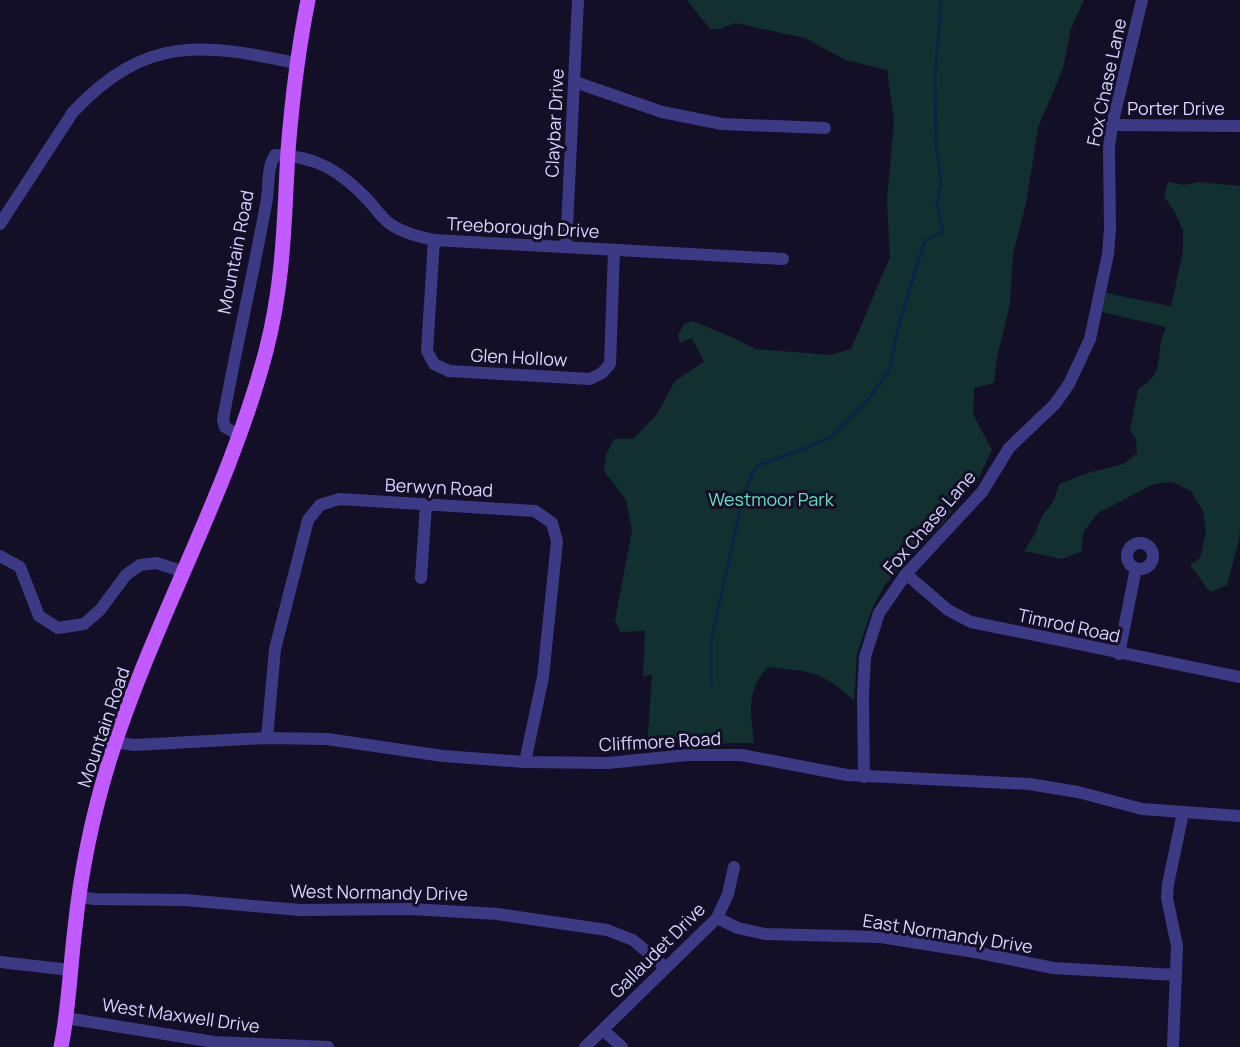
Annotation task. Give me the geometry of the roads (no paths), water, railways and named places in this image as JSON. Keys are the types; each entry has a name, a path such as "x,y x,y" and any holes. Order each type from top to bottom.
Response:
{"main road":[{"name":"Mountain Road","path":"61,1047 79,897 95,813 115,742 238,435 258,377 277,299 285,236 288,155 296,63 308,0"}],"street":[{"name":"Claybar Drive","path":"566,247 578,0"},
{"name":"Fox Chase Lane","path":"864,777 865,657 879,613 906,574 982,492 1010,448 1055,404 1082,362 1090,339 1108,254 1109,147 1112,125 1142,0"},
{"path":"0,224 73,112 96,89 122,70 159,54 201,48 296,63"},
{"path":"575,82 662,112 712,122 825,128"},
{"name":"Porter Drive","path":"1112,125 1240,126"},
{"name":"Mountain Road","path":"238,435 225,427 223,420 236,347 267,201 270,163 275,155 288,155"},
{"name":"Treeborough Drive","path":"288,155 324,164 349,181 390,224 417,236 434,240 783,259"},
{"name":"Glen Hollow","path":"434,240 427,351 434,364 449,370 473,372 590,379 602,373 610,364 614,251"},
{"name":"Berwyn Road","path":"267,738 275,649 308,520 320,505 339,499 535,511 552,523 557,541 543,677 525,762"},
{"path":"421,578 426,505"},
{"path":"0,556 20,567 39,616 58,628 84,624 99,610 126,575 140,565 157,563 184,572"},
{"path":"1119,654 1136,568"},
{"name":"Timrod Road","path":"906,574 948,609 971,622 1240,677"},
{"name":"Cliffmore Road","path":"115,742 134,745 267,738 327,739 443,756 525,762 608,763 687,755 733,754 864,777 1029,784 1078,792 1142,809 1240,816"},
{"path":"1173,1047 1177,946 1167,898 1182,813"},
{"name":"Gallaudet Drive","path":"585,1047 717,918 728,894 734,867"},
{"name":"West Normandy Drive","path":"79,897 185,900 300,910 411,909 497,914 607,930 633,940 665,967"},
{"name":"East Normandy Drive","path":"717,918 738,928 765,934 880,938 975,952 1053,968 1176,975"},
{"path":"0,962 70,970"},
{"name":"West Maxwell Drive","path":"66,1018 214,1042 328,1047"},
{"path":"603,1030 622,1047"}],"waterway":[{"path":"711,685 711,641 744,492 756,467 830,438 868,400 889,371 899,324 925,240 943,232 937,204 941,184 936,142 935,77 941,0"}],"park label":[{"name":"Westmoor Park","path":"771,499"}]}
